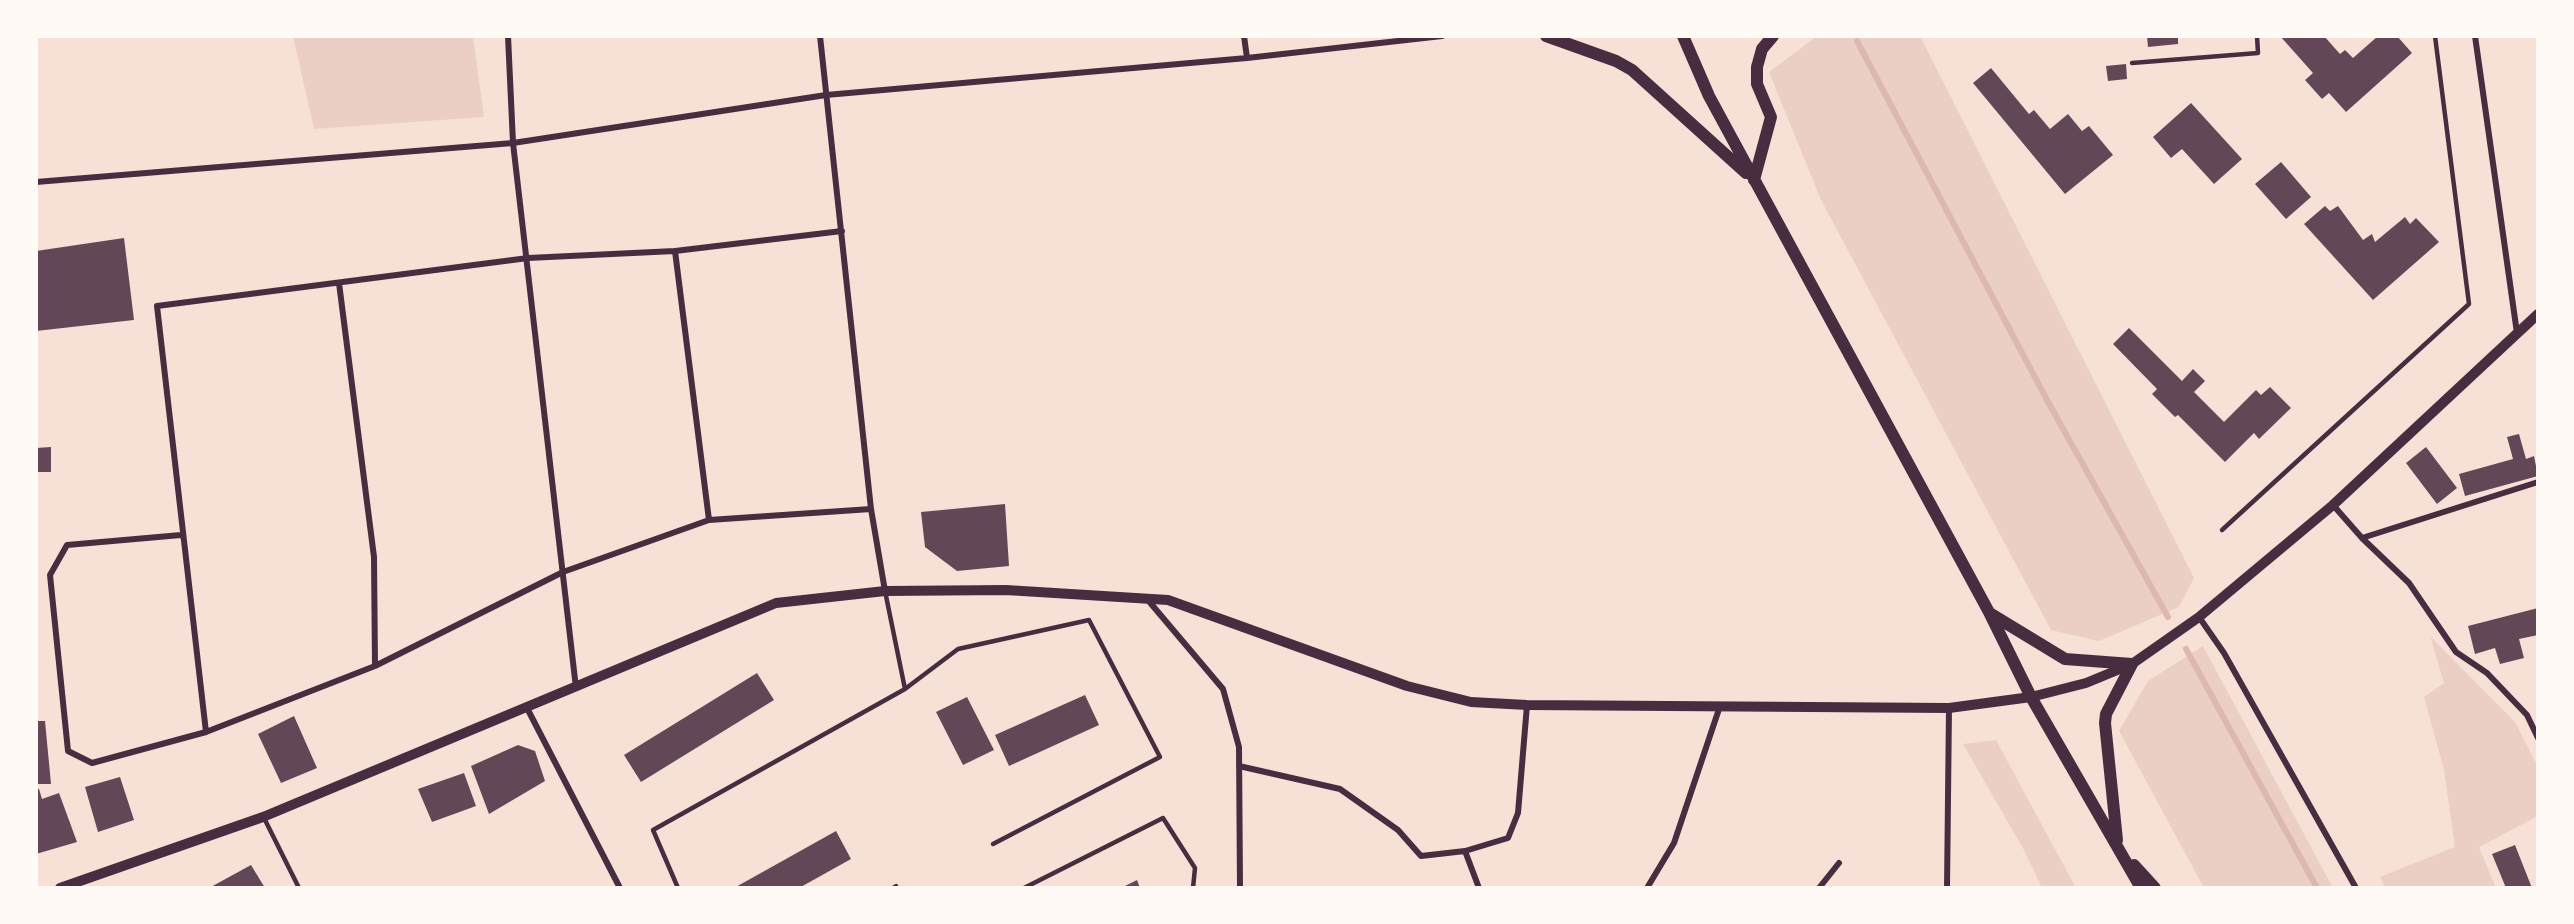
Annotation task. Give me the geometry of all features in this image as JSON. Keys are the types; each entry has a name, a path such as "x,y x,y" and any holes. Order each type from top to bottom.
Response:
{"main road":[{"path":"1546,36 1616,61 1632,70 1754,180"},
{"path":"1683,36 1709,96 1990,614 2031,697 2141,888"},
{"path":"1754,180 1771,117 1757,84 1757,67 1762,49 1773,36"},
{"path":"1990,614 2065,659 2132,664 2106,714 2105,723 2120,848 2133,888"},
{"path":"2120,848 2155,888"}],"street":[{"path":"508,36 513,143 576,688"},
{"path":"820,36 871,509 885,591"},
{"path":"1244,36 1247,58"},
{"path":"36,182 513,143 826,95 1247,58 1442,36"},
{"path":"2475,36 2517,333"},
{"path":"206,732 181,535 157,306 528,258 675,251 842,231"},
{"path":"675,251 709,520"},
{"path":"339,283 374,557 375,666"},
{"path":"60,888 263,817 776,603 885,591 1006,590 1144,596 1168,600 1407,686 1471,702 1527,705 1948,708 2031,697 2086,683 2132,664 2199,617 2333,505 2538,314"},
{"path":"2362,538 2538,482"},
{"path":"2333,505 2362,538 2409,583 2456,652 2487,673 2527,716 2538,738"},
{"path":"181,535 67,545 50,575 68,751 92,763 206,732 375,666 563,572 709,520 871,509"},
{"path":"1144,596 1223,689 1239,747 1240,888"},
{"path":"2199,617 2224,653 2356,888"},
{"path":"1239,766 1340,789 1398,831 1421,856 1466,851 1508,838 1518,813 1527,705"},
{"path":"1647,888 1674,843 1720,705"},
{"path":"527,708 620,888"},
{"path":"1947,888 1948,708"},
{"path":"1466,851 1479,888"},
{"path":"1819,888 1839,863"}],"lane":[{"path":"2132,63 2258,52 2256,36"},
{"path":"2222,530 2469,304 2435,36"},
{"path":"885,591 905,690"},
{"path":"678,888 653,830 905,690 958,649 1089,620 1160,757 993,844"},
{"path":"263,817 299,888"},
{"path":"1024,888 1162,818 1195,868 1193,888"}],"shaded area":[{"path":"293,36 473,36 484,117 314,129"},
{"path":"1817,36 1920,36 2194,578 2179,607 2099,641 2051,630 1821,200 1769,72"},
{"path":"2430,636 2515,722 2538,767 2538,816 2479,847 2496,888 2385,888 2380,877 2455,847 2444,770 2424,697 2444,683"},
{"path":"2203,646 2333,888 2204,888 2119,731 2148,681"},
{"path":"1996,740 2076,888 2042,888 2024,850 1963,744"}],"building":[{"path":"2147,36 2178,36 2178,44 2148,47"},
{"path":"2280,36 2324,36 2340,54 2345,50 2353,58 2378,36 2397,36 2412,53 2346,112 2329,93 2322,99 2305,80 2313,73"},
{"path":"2126,64 2127,79 2108,81 2106,66"},
{"path":"1991,68 2029,114 2034,110 2050,129 2068,114 2082,131 2089,126 2113,155 2065,194 1973,83"},
{"path":"2191,103 2242,159 2214,184 2182,149 2171,158 2153,137"},
{"path":"2281,162 2311,197 2286,219 2255,184"},
{"path":"2325,206 2330,211 2338,206 2363,240 2372,234 2375,242 2405,217 2410,224 2416,218 2439,242 2373,300 2304,224"},
{"path":"124,238 134,320 36,331 36,251"},
{"path":"2129,328 2182,381 2193,369 2205,381 2194,392 2224,422 2256,390 2261,395 2270,387 2291,408 2259,439 2254,433 2225,462 2178,415 2175,417 2152,394 2157,389 2113,344"},
{"path":"2519,434 2526,459 2534,456 2538,476 2465,496 2459,474 2513,459 2507,437"},
{"path":"51,447 51,472 36,472 36,448"},
{"path":"2426,447 2457,488 2437,504 2406,463"},
{"path":"1005,504 1009,566 957,571 925,547 921,512"},
{"path":"2538,608 2538,635 2519,639 2524,658 2500,664 2495,648 2475,654 2468,626"},
{"path":"757,673 774,700 641,782 624,755"},
{"path":"1085,695 1099,725 1009,766 995,735"},
{"path":"967,697 994,750 963,765 936,712"},
{"path":"294,716 317,768 281,783 258,734"},
{"path":"36,721 45,721 51,784 36,784"},
{"path":"518,745 535,751 545,781 489,814 471,766"},
{"path":"464,773 476,806 432,822 418,789"},
{"path":"120,777 134,820 98,832 85,787"},
{"path":"36,789 39,789 42,799 59,793 77,842 36,854"},
{"path":"836,831 851,859 799,888 734,888"},
{"path":"2515,845 2532,888 2506,888 2492,854"},
{"path":"251,865 265,888 209,888"},
{"path":"1137,880 1140,888 1121,888"}],"waterway":[{"path":"1857,41 2047,400 2168,617"},
{"path":"2186,649 2317,888"}]}
